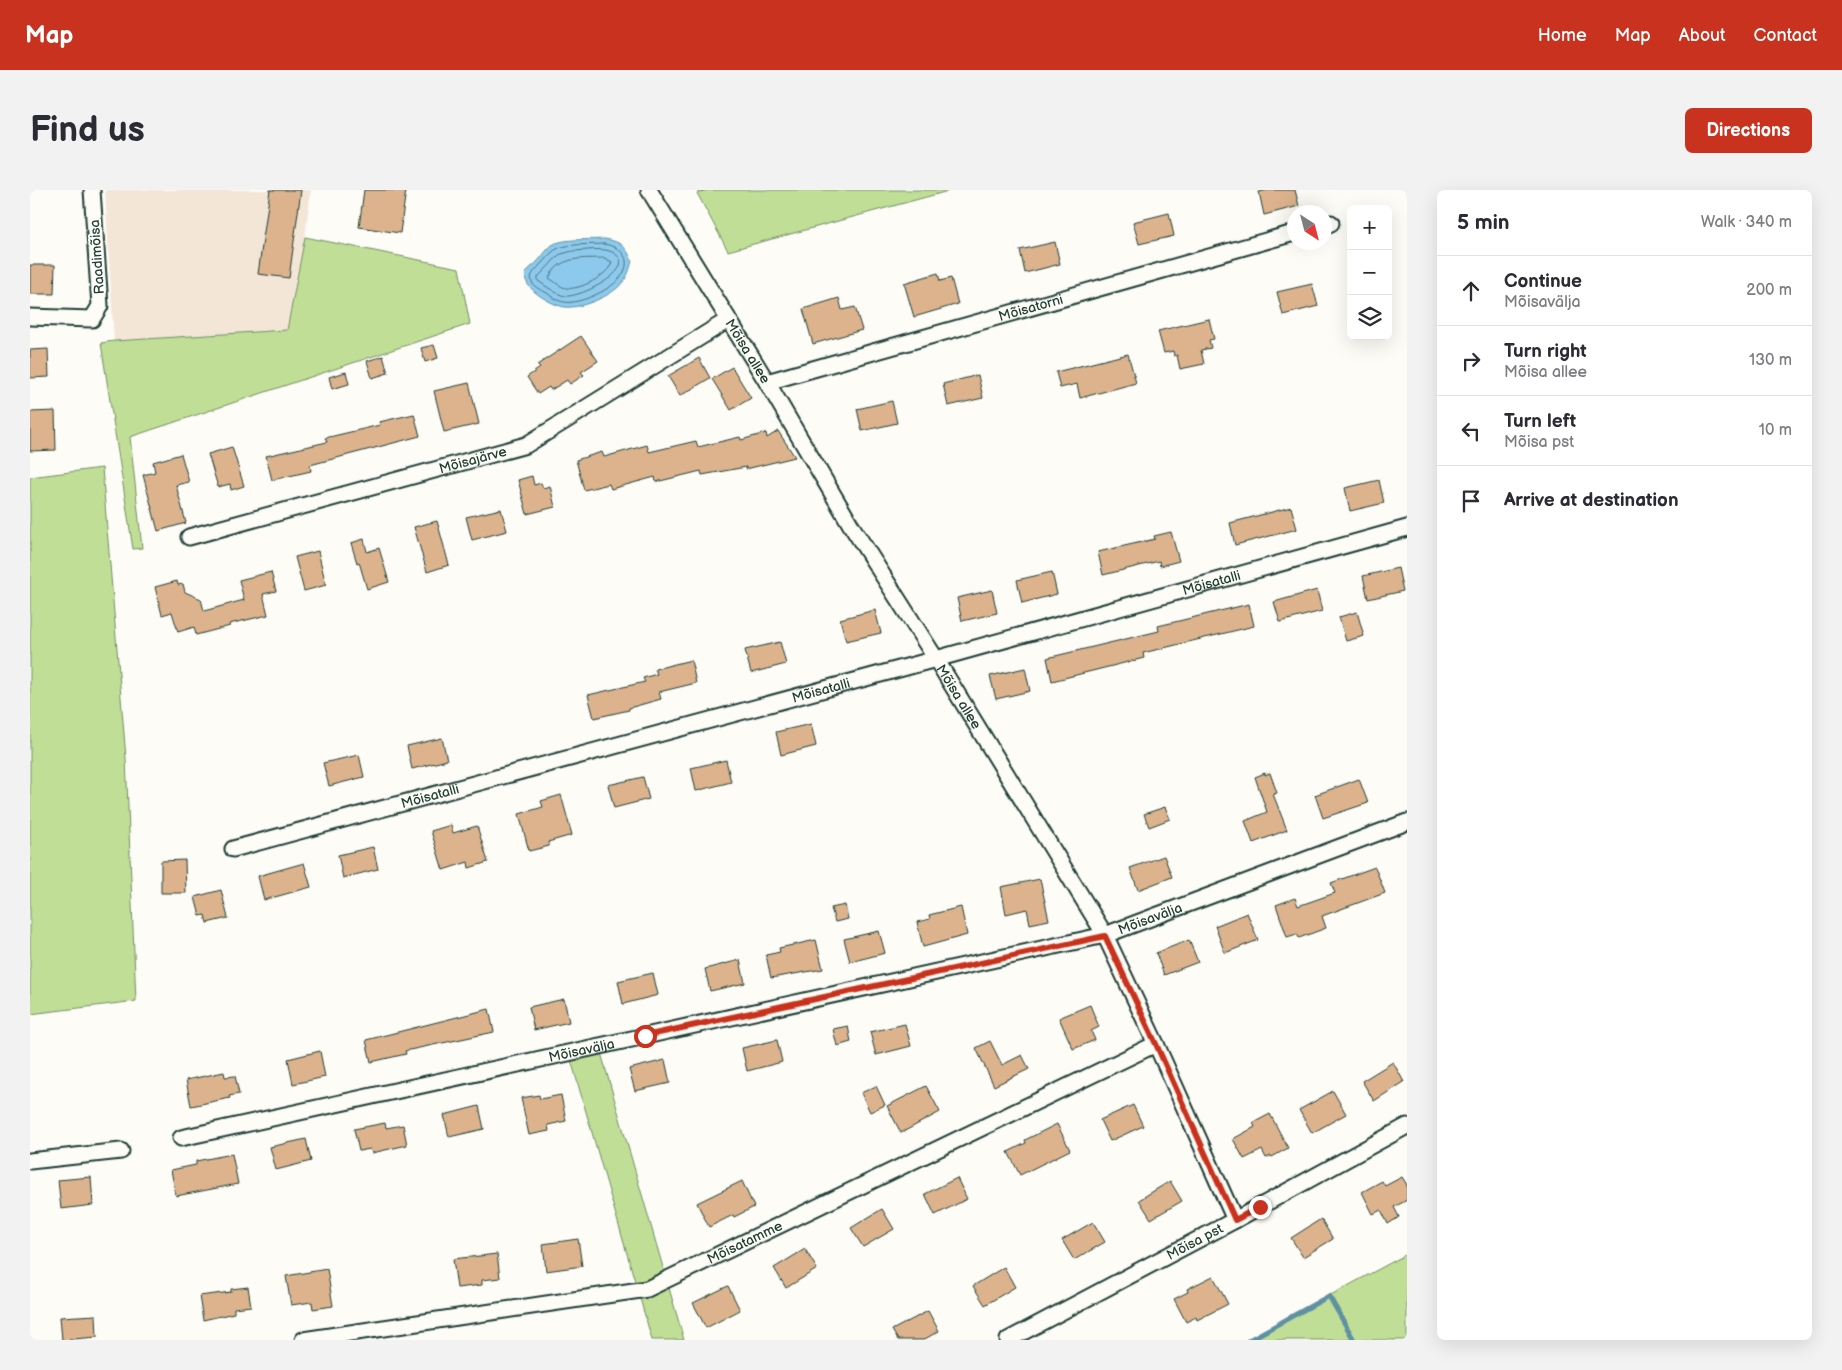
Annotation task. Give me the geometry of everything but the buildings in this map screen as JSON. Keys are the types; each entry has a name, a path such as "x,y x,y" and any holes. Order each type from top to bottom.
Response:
{"street":[{"name":"Raadimõisa","path":"30,317 92,319 100,306 92,190"},
{"name":"Mõisa allee","path":"649,190 767,382 852,526 936,659 1105,936 1235,1220"},
{"name":"Mõisatorni","path":"767,382 1287,235"},
{"name":"Mõisajärve","path":"189,537 526,445 728,320"},
{"name":"Mõisatalli","path":"233,849 936,659 1407,528"},
{"name":"Mõisavälja","path":"181,1138 1105,936 1407,822"},
{"name":"Mõisatamme","path":"303,1340 646,1288 1156,1044"},
{"name":"Mõisa pst","path":"1008,1340 1235,1220 1407,1126"},
{"path":"30,1161 121,1151"}],"shaded area":[{"path":"105,190 311,190 305,237 287,330 114,341"}],"green space":[{"path":"708,190 952,190 728,251 697,193"},
{"path":"305,237 459,268 470,324 130,437 142,548 133,549 101,343 287,330"},
{"path":"102,468 126,758 136,1001 30,1014 30,477"},
{"path":"599,1046 684,1340 652,1340 569,1053"},
{"path":"1407,1254 1407,1340 1247,1340"}],"water":[{"path":"605,239 622,246 628,252 632,261 628,275 619,287 612,292 580,306 565,307 546,300 528,285 526,273 552,245 570,240"}],"waterway":[{"path":"1249,1340 1329,1296 1354,1340"}],"route":[{"path":"645,1036 1105,936 1235,1220 1260,1207"}]}
